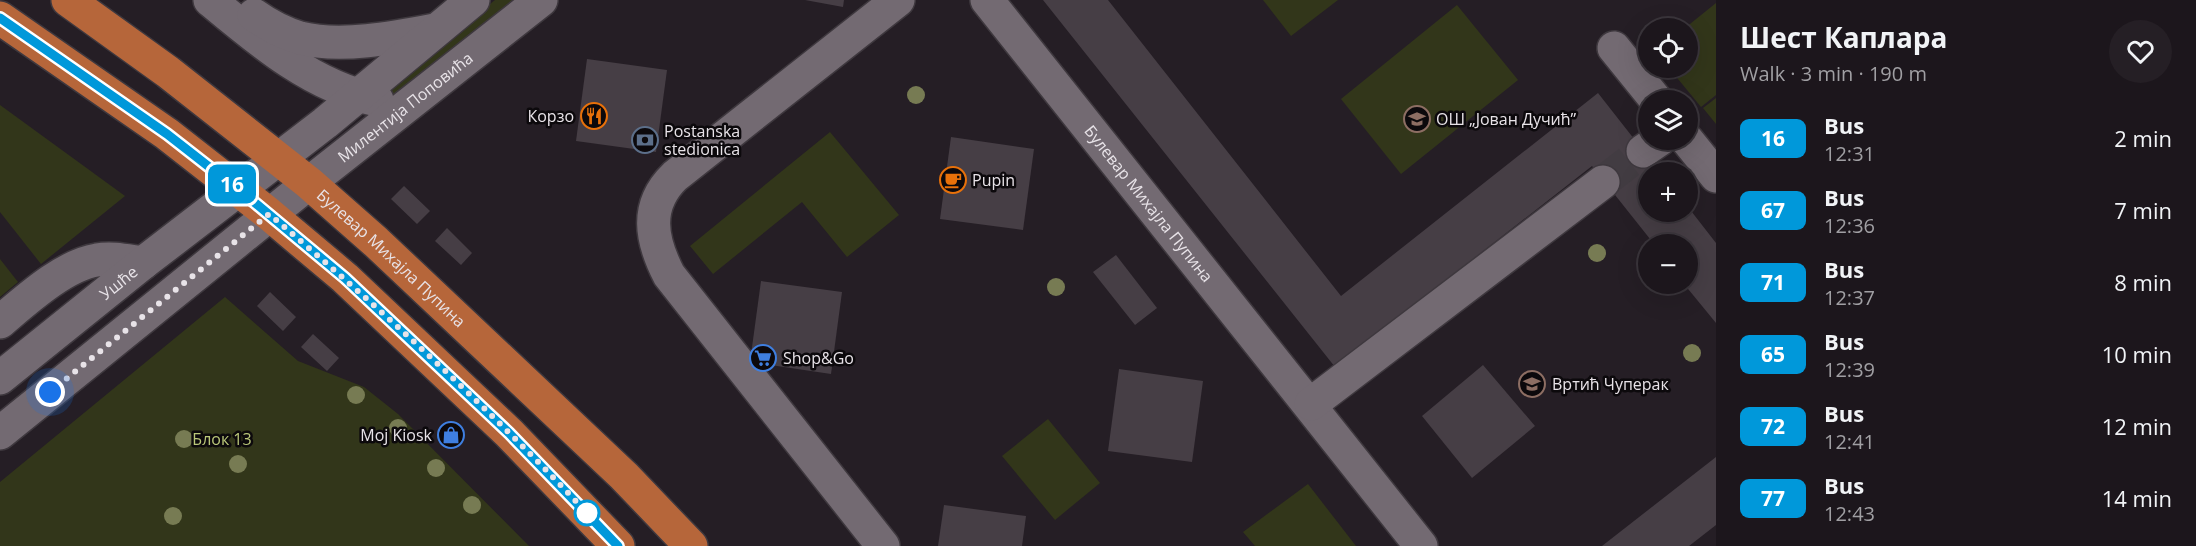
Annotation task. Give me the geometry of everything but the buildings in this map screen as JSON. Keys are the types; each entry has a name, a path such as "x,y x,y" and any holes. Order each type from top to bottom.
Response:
{"main road":[{"name":"Булевар Михајла Пупина","path":"68,0 168,72 309,183 376,242 624,476 691,546"},
{"path":"0,18 159,129 238,189 345,278 509,433 618,546"}],"street":[{"path":"210,0 252,34 297,66 328,84 357,96 408,104"},
{"path":"234,0 275,28 302,38 351,42 435,30"},
{"path":"238,189 357,96 473,0"},
{"name":"Милентија Поповића","path":"269,214 541,0"},
{"path":"883,546 669,275 658,253 652,230 660,197 668,182 898,0"},
{"name":"Булевар Михајла Пупина","path":"987,0 1311,404 1421,546"},
{"path":"1614,48 1648,90"},
{"path":"1695,150 1716,176"},
{"path":"1311,404 1604,182"},
{"name":"Ушће","path":"0,378 238,189"},
{"path":"0,433 269,214"},
{"path":"0,322 55,280 84,263 113,259 143,263"}],"green space":[{"path":"495,0 514,0 395,95 380,93"},
{"path":"1263,0 1338,0 1291,36"},
{"path":"1716,3 1716,95 1701,107 1698,103 1698,90 1687,90 1677,78 1698,78 1697,18"},
{"path":"1457,5 1518,80 1401,174 1341,99"},
{"path":"1716,98 1716,124 1703,108"},
{"path":"0,105 125,196 41,264 0,212"},
{"path":"830,132 899,215 847,257 802,202 713,274 690,246"},
{"path":"0,259 18,282 0,297"},
{"name":"Блок 13","path":"225,297 298,361 364,387 398,414 529,546 0,546 0,482"},
{"path":"1048,419 1100,483 1055,520 1002,456"},
{"path":"1308,484 1356,546 1255,546 1243,532"}],"tunnel":[{"path":"1603,182 1643,151"}],"bus line":[{"name":"16","path":"0,18 167,134 254,202 345,278 509,433 618,546"}],"place":[{"name":"Корзо","path":"594,116"},
{"name":"ОШ „Јован Дучић”","path":"1417,119"},
{"name":"Postanska stedionica","path":"645,140"},
{"name":"Pupin","path":"953,180"},
{"name":"Shop&Go","path":"763,358"},
{"name":"Вртић Чуперак","path":"1532,384"},
{"name":"Moj Kiosk","path":"451,435"}],"route":[{"path":"50,392 269,214 345,278 509,433 587,513"}]}
